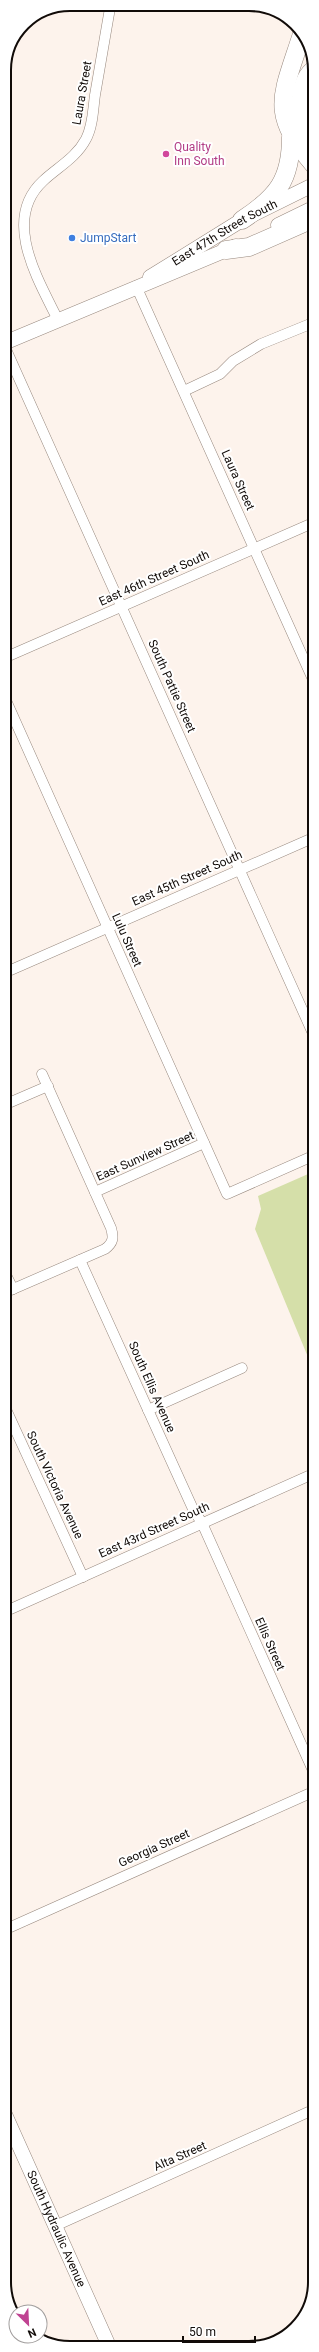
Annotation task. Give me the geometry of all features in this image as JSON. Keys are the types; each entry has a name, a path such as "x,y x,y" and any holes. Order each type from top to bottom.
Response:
{"highway":[{"path":"300,41 284,89 284,122 291,137 308,158"},
{"path":"308,78 300,100 302,121 305,132 308,136"},
{"path":"242,220 260,208 281,185 290,164 291,137"},
{"path":"226,250 249,247 308,221"}],"main road":[{"name":"East 47th Street South","path":"136,286 172,261 242,220 308,187"},
{"name":"East 47th Street South","path":"11,341 136,286 172,274 308,210"},
{"name":"South Hydraulic Avenue","path":"11,2128 106,2341"}],"street":[{"name":"Laura Street","path":"58,320 34,271 24,238 25,218 30,199 42,181 70,160 86,139 92,118 110,11"},
{"name":"Laura Street","path":"136,286 308,668"},
{"path":"184,391 220,374 233,361 261,344 308,325"},
{"name":"South Pattie Street","path":"11,360 308,1022"},
{"name":"East 46th Street South","path":"11,655 308,525"},
{"name":"Lulu Street","path":"11,712 227,1194 308,1157"},
{"name":"East 45th Street South","path":"11,970 308,840"},
{"path":"11,1290 80,1260 110,1245 113,1240 111,1228 96,1192 42,1074"},
{"path":"11,1102 48,1086"},
{"name":"East Sunview Street","path":"96,1192 204,1144"},
{"name":"South Ellis Avenue","path":"80,1260 193,1510 202,1523"},
{"path":"148,1410 242,1368"},
{"name":"South Victoria Avenue","path":"11,1420 83,1577"},
{"name":"East 43rd Street South","path":"11,1609 308,1476"},
{"name":"Ellis Street","path":"202,1523 308,1759"},
{"name":"Georgia Street","path":"11,1927 308,1794"},
{"name":"Alta Street","path":"55,2226 308,2112"}],"green space":[{"path":"308,1174 308,1357 255,1229 261,1209 258,1196"}],"place":[{"name":"Quality Inn South","path":"166,154"},
{"name":"JumpStart","path":"72,238"}]}
